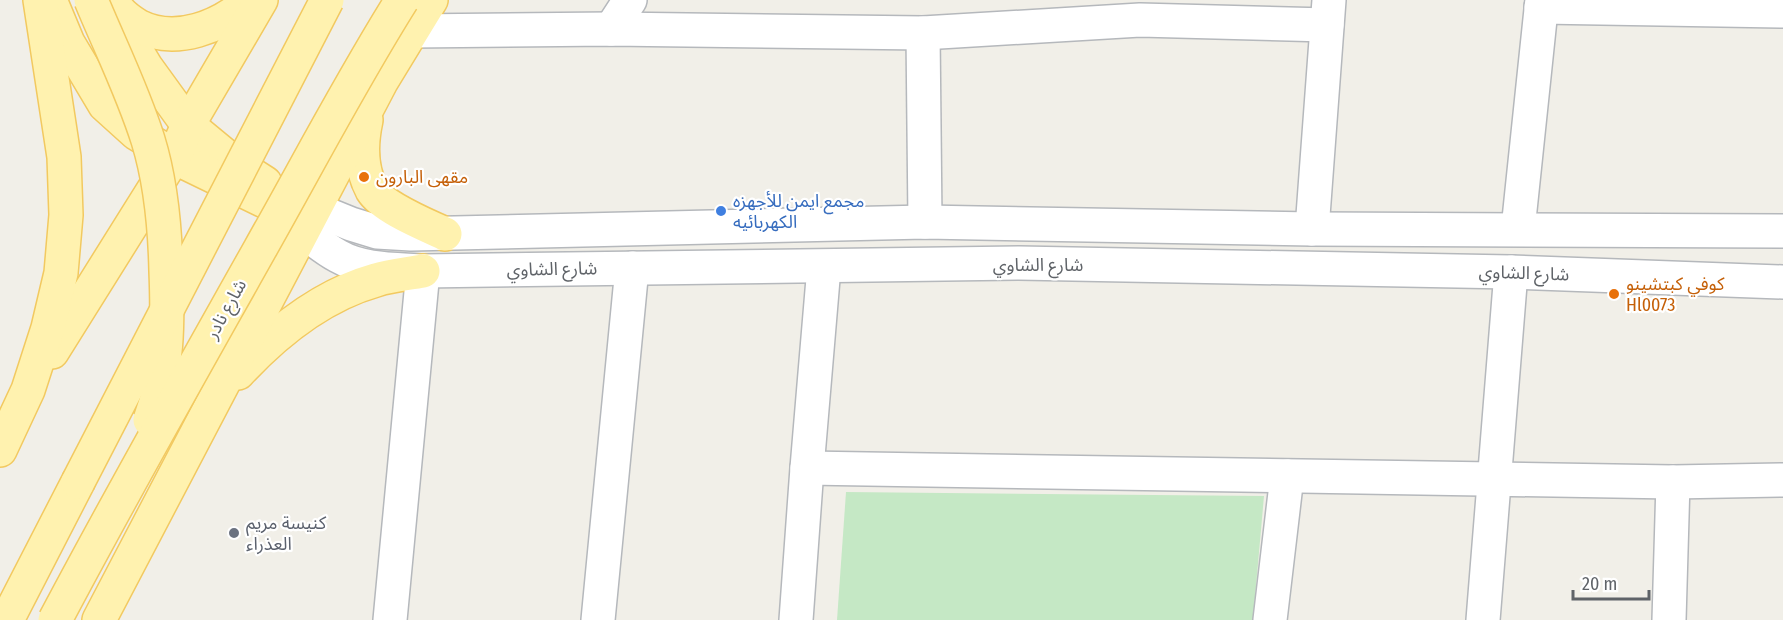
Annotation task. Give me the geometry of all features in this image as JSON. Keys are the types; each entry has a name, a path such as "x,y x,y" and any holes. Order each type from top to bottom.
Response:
{"main road":[{"path":"28,390 48,328 61,273 66,215 64,157 39,0"},
{"path":"50,0 68,43 105,105 136,133 180,160 266,193 308,215"},
{"path":"91,0 148,139 160,197 166,255 168,304 166,354 158,400 116,505"},
{"path":"113,0 131,42 146,67 188,125 266,193"},
{"path":"113,0 121,14 135,24 153,33 172,35 192,32 220,22 250,0"},
{"path":"0,450 28,390 144,204 180,160 188,125 261,0"},
{"path":"7,620 327,0"},
{"name":"شارع نادر","path":"55,620 116,505 330,121 402,0"},
{"path":"99,620 308,215 381,82 431,0"},
{"path":"381,82 365,121 362,144 364,167 373,191 391,207 411,219 445,234"},
{"path":"206,415 232,379 254,356 281,332 314,310 344,291 378,279 423,272"}],"street":[{"path":"611,29 630,0"},
{"path":"1518,229 1541,3 1783,11"},
{"path":"411,31 611,29 923,33 1140,10 1328,12 1312,229"},
{"path":"923,33 925,222"},
{"path":"308,215 377,232 411,234 925,222 1312,229 1783,231"},
{"name":"شارع الشاوي","path":"308,215 339,257 372,267 423,272 1054,264 1511,272 1783,282"},
{"path":"990,223 1001,233 1005,243 1003,252 991,264"},
{"path":"1052,225 1041,236 1040,246 1044,256 1054,264"},
{"path":"796,620 824,267"},
{"path":"598,620 632,268"},
{"path":"390,620 423,272"},
{"path":"1483,620 1511,272"},
{"path":"807,468 1673,482 1783,480"},
{"path":"1270,620 1287,476"},
{"path":"1669,620 1673,482"}],"green space":[{"path":"846,492 1264,496 1253,620 837,620"}],"place":[{"name":"مقهى البارون","path":"364,177"},
{"name":"مجمع ايمن للأجهزه الكهربائيه","path":"721,211"},
{"name":"كوفي كبتشينو Hl0073","path":"1614,294"},
{"name":"كنيسة مريم العذراء","path":"234,533"}]}
